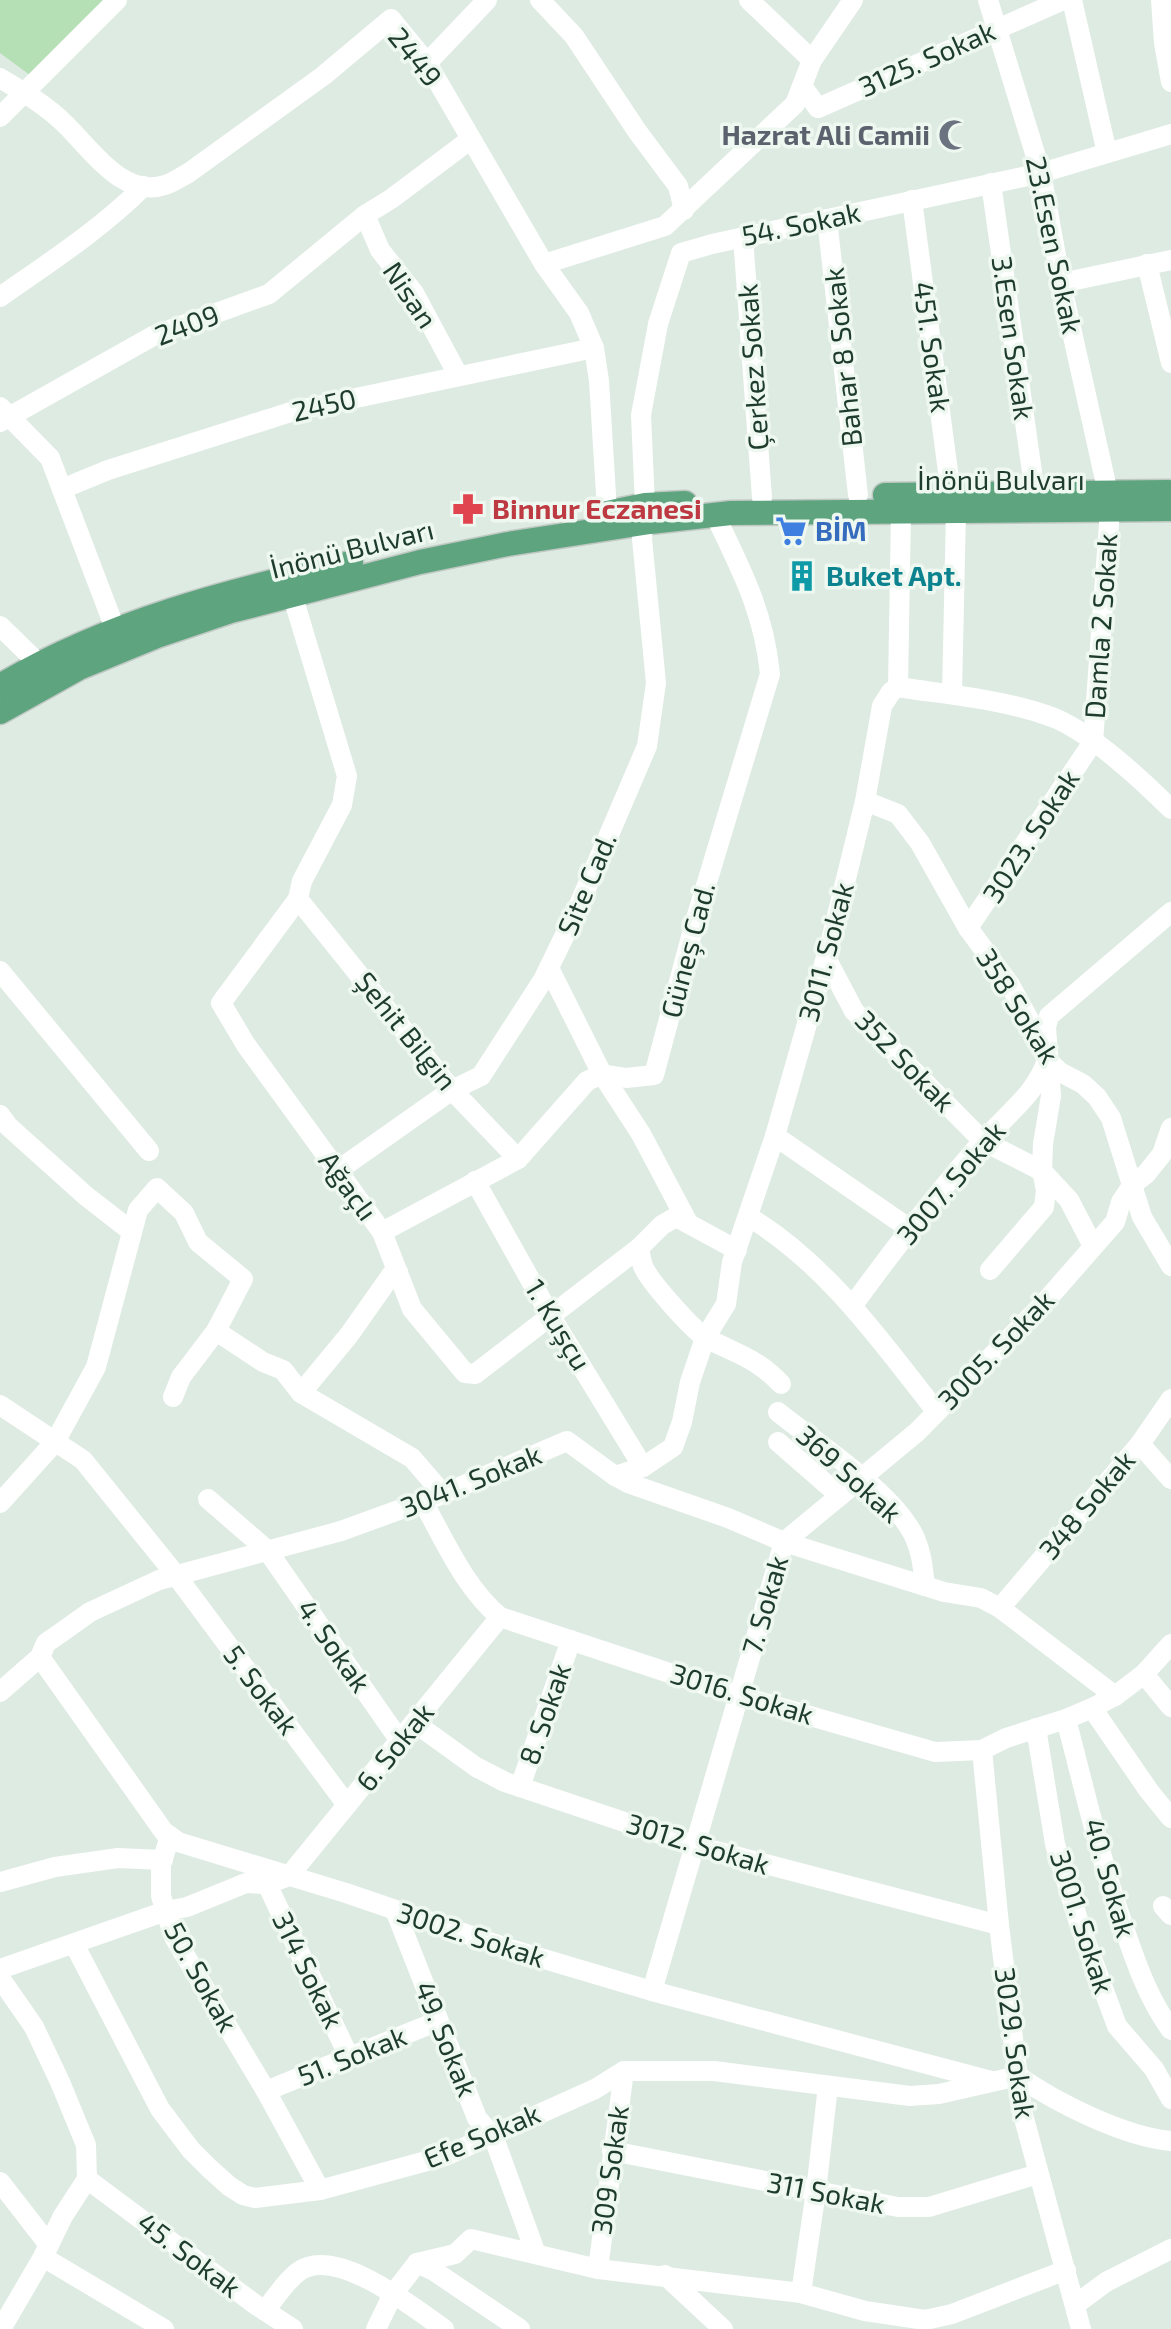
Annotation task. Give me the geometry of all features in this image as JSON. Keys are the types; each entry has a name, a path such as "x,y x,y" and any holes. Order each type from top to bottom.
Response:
{"main road":[{"path":"644,514 762,498 858,495 954,502 1035,493 1109,502 1171,492"},
{"name":"İnönü Bulvarı","path":"0,712 79,668 144,641 231,611 420,562 608,520 644,514 901,510 954,502 1109,502 1171,509"},
{"name":"İnönü Bulvarı","path":"0,686 38,663 82,643 194,603 288,577 519,525 608,520"}],"street":[{"path":"0,117 117,0"},
{"path":"381,0 391,19"},
{"path":"427,63 487,0"},
{"path":"540,0 574,36 678,186 684,210"},
{"path":"749,0 812,60"},
{"path":"544,264 665,226 684,210 795,104 812,60 853,0"},
{"name":"23.Esen Sokak","path":"988,0 1041,173 1061,283 1109,502"},
{"name":"3125. Sokak","path":"802,86 818,108 1063,0"},
{"path":"1072,0 1107,153"},
{"path":"1161,0 1171,82"},
{"name":"2449","path":"144,186 164,186 187,174 323,76 391,19 427,63 544,264 579,313 594,348 599,381 608,520"},
{"path":"0,78 63,122 106,167 125,180 144,186 118,212 80,242 0,297"},
{"name":"54. Sokak","path":"681,253 1041,173 1171,134"},
{"name":"2409","path":"4,415 153,336 269,294 365,215 471,139"},
{"name":"3.Esen Sokak","path":"991,183 1035,493"},
{"name":"451. Sokak","path":"912,200 954,502 952,693"},
{"name":"Nisan","path":"365,215 380,250 414,293 458,375"},
{"name":"Bahar 8 Sokak","path":"827,219 858,495"},
{"path":"644,514 641,415 658,324 681,253 665,226"},
{"name":"Çerkez Sokak","path":"743,237 762,498"},
{"path":"1061,283 1171,260"},
{"path":"1147,264 1171,363"},
{"name":"2450","path":"62,489 108,470 294,411 594,348"},
{"path":"4,415 50,458 116,631"},
{"name":"Damla 2 Sokak","path":"1093,742 1109,502"},
{"path":"901,510 898,687 952,693 1051,716 1093,742 1171,809"},
{"name":"Site Cad.","path":"337,1171 452,1090 481,1076 549,968 576,912 647,746 656,683 644,514"},
{"name":"Güneş Cad.","path":"602,1074 626,1078 654,1075 702,897 770,674 767,646 754,595 715,515"},
{"path":"292,594 347,776 342,805 302,881 298,899"},
{"path":"0,626 38,663"},
{"name":"3011. Sokak","path":"615,1476 643,1467 673,1447 705,1338 726,1304 732,1262 775,1136 826,958 865,801 882,706 898,687"},
{"name":"3023. Sokak","path":"968,928 1093,742"},
{"name":"358 Sokak","path":"865,801 898,814 920,843 968,928 1010,985 1037,1034 1047,1060 1060,1072 1083,1084 1097,1097 1111,1118 1142,1217 1171,1266"},
{"name":"Ağaçlı","path":"298,899 221,1003 246,1045 382,1232 412,1309 465,1373 475,1374 487,1366 550,1315"},
{"name":"Şehit Bilgin","path":"298,899 452,1090 518,1159"},
{"path":"990,1270 1044,1207 1043,1144 1051,1096 1046,1027 1049,1016 1171,912"},
{"name":"352 Sokak","path":"826,958 854,1011 983,1141 1042,1171"},
{"path":"549,968 602,1074 641,1134 687,1221"},
{"path":"0,971 149,1151"},
{"name":"3007. Sokak","path":"853,1305 910,1229 983,1141 1042,1077 1047,1060"},
{"path":"382,1232 518,1159 587,1081 602,1074"},
{"path":"3,1126 131,1231"},
{"name":"3005. Sokak","path":"784,1542 917,1432 1044,1303 1115,1222 1121,1202 1133,1184 1162,1154 1171,1128"},
{"path":"775,1136 910,1229"},
{"path":"1042,1171 1069,1200 1093,1246"},
{"name":"1. Kuşçu","path":"475,1181 550,1315 643,1467"},
{"path":"0,1503 55,1442 96,1367 138,1210 157,1188 184,1213 198,1242 243,1279 216,1331 181,1377 173,1397"},
{"path":"550,1315 676,1217 737,1250"},
{"path":"749,1217 775,1233 853,1305 936,1411"},
{"path":"639,1248 643,1266 656,1285 705,1338 747,1356 769,1371 781,1384"},
{"path":"301,1393 349,1335 392,1274 398,1272"},
{"path":"216,1331 263,1362 283,1370 301,1393 412,1458 443,1494"},
{"name":"348 Sokak","path":"1000,1608 1140,1444 1171,1399"},
{"name":"5. Sokak","path":"0,1405 83,1460 175,1574 347,1805"},
{"name":"369 Sokak","path":"778,1412 889,1502 914,1534 922,1556 925,1586"},
{"name":"3041. Sokak","path":"0,1692 40,1657 46,1643 90,1612 175,1574 341,1531 423,1502 567,1441 615,1476 784,1542 925,1586 981,1598 1000,1608 1115,1696"},
{"path":"778,1442 840,1496"},
{"path":"1140,1444 1171,1479"},
{"name":"4. Sokak","path":"208,1499 267,1550 400,1741"},
{"path":"423,1502 459,1566 486,1606 500,1617"},
{"name":"7. Sokak","path":"652,1991 784,1542"},
{"name":"3016. Sokak","path":"500,1617 739,1696 935,1752 982,1750 1006,1738 1092,1708 1115,1696 1144,1674 1171,1644"},
{"name":"6. Sokak","path":"289,1876 500,1617"},
{"name":"8. Sokak","path":"520,1787 571,1640"},
{"name":"3002. Sokak","path":"40,1657 164,1832 178,1842 507,1948 652,1991 948,2067 991,2081"},
{"path":"1144,1674 1171,1707"},
{"path":"1092,1708 1171,1818"},
{"name":"40. Sokak","path":"1066,1719 1111,1892 1142,1980 1157,2011 1171,2030"},
{"name":"3012. Sokak","path":"415,1723 476,1767 520,1787 693,1845 999,1925"},
{"name":"3001. Sokak","path":"1036,1728 1055,1844 1079,1923 1117,2026 1154,2069 1171,2099"},
{"name":"3029. Sokak","path":"982,1750 1022,2111 1081,2329"},
{"name":"50. Sokak","path":"170,1836 163,1860 161,1896 174,1937 266,2091 320,2190"},
{"path":"0,1882 55,1867 118,1858 163,1860"},
{"path":"0,1969 166,1911 187,1907 246,1883 267,1884 289,1876"},
{"name":"314 Sokak","path":"267,1884 349,2057"},
{"name":"49. Sokak","path":"395,1910 477,2118 491,2133 536,2254"},
{"name":"Efe Sokak","path":"74,1944 160,2109 209,2168 229,2186 255,2198 320,2190 445,2156 595,2089 624,2071"},
{"path":"0,1978 34,2027 86,2145 87,2179 63,2216 1,2329"},
{"name":"51. Sokak","path":"266,2091 438,2021"},
{"path":"624,2071 714,2071 910,2096 939,2094 1018,2076 1046,2096 1086,2113 1149,2139 1171,2141"},
{"name":"309 Sokak","path":"598,2269 624,2071"},
{"path":"801,2293 828,2086"},
{"name":"311 Sokak","path":"612,2151 898,2207 929,2207 1038,2174"},
{"name":"45. Sokak","path":"87,2179 293,2329"},
{"path":"0,2182 46,2251 164,2329"},
{"path":"376,2329 393,2294 417,2263 455,2254 471,2239 598,2269 801,2293 865,2311 939,2323 1066,2270"},
{"path":"1075,2305 1106,2282 1171,2249"},
{"path":"417,2263 434,2271 520,2329"},
{"path":"265,2311 299,2271 311,2267 345,2268 393,2294 444,2329"},
{"path":"665,2275 723,2329"}],"green space":[{"path":"0,0 104,0 30,75 0,53"}],"place":[{"name":"Hazrat Ali Camii","path":"954,135"},
{"name":"Binnur Eczanesi","path":"468,509"},
{"name":"BİM","path":"791,531"},
{"name":"Buket Apt.","path":"802,576"}]}
